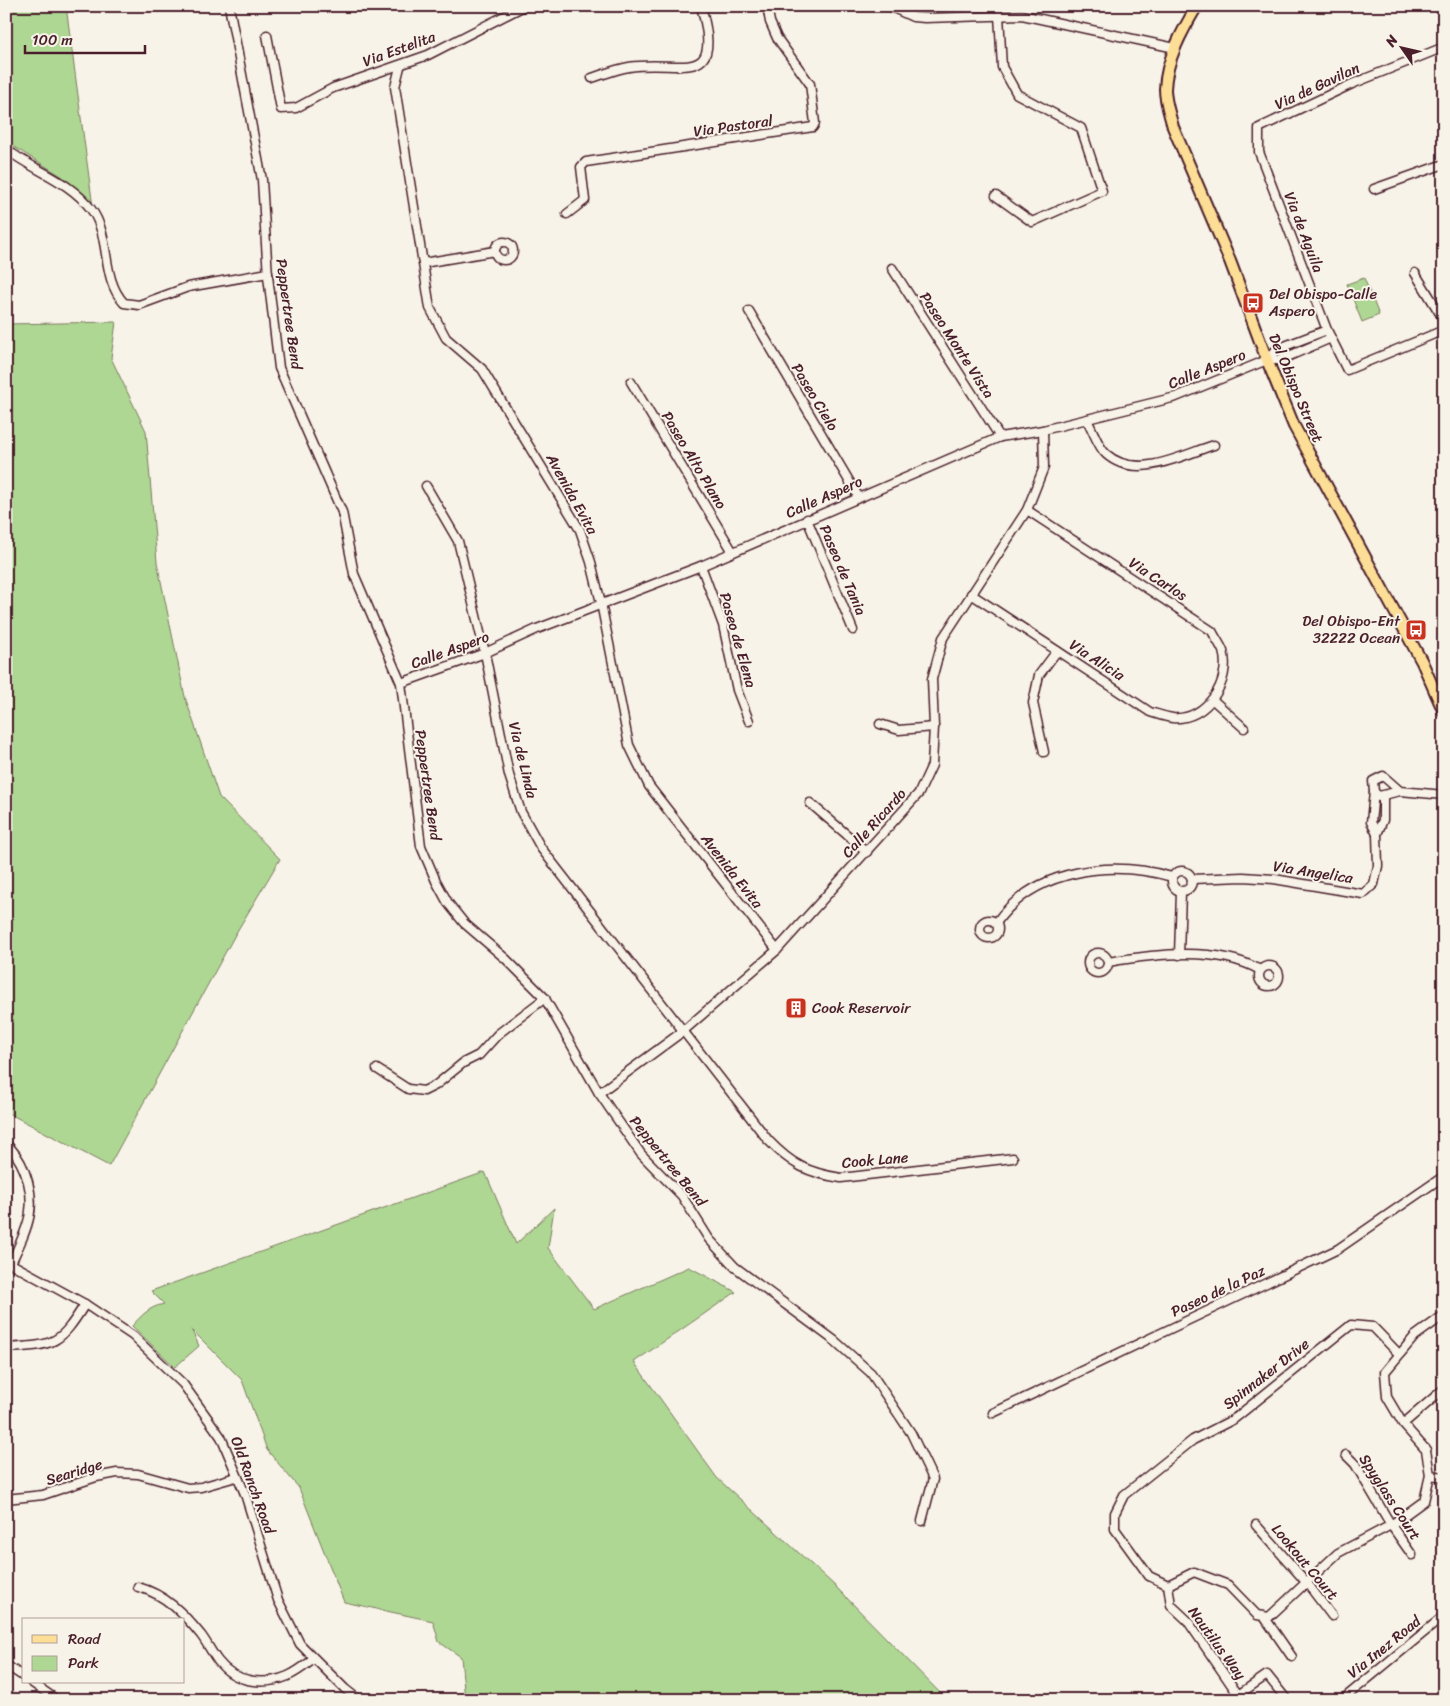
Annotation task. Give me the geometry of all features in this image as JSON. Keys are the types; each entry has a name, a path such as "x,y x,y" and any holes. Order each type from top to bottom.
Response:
{"main road":[{"name":"Del Obispo Street","path":"1197,6 1175,48 1165,89 1167,108 1182,152 1230,261 1294,426 1422,662 1444,712"}],"street":[{"name":"Peppertree Bend","path":"229,6 262,180 268,273 279,368 342,512 354,574 401,683 421,846 436,881 448,903 464,923 506,959 545,998 599,1093 641,1154 682,1196 709,1239 735,1267 835,1340 871,1373 911,1433 933,1479 922,1521"},
{"name":"Via Estelita","path":"267,36 281,109 296,108 333,88 400,67 428,55 524,6"},
{"path":"592,78 629,67 688,66 701,61 709,50 709,39 701,6"},
{"name":"Via Pastoral","path":"567,214 585,200 581,167 586,162 813,127 815,123 810,84 777,38 770,22 767,6"},
{"path":"889,6 908,16 925,18 1022,15 1175,48"},
{"path":"996,196 1032,222 1102,191 1081,128 1017,94 1002,67 999,15"},
{"name":"Via de Gavilan","path":"1259,128 1352,84 1444,47"},
{"name":"Avenida Evita","path":"400,67 395,87 430,308 446,338 482,369 580,530 591,562 601,603 629,745 649,786 777,950"},
{"name":"Via de Aguila","path":"1259,128 1259,152 1329,334 1347,370 1444,330"},
{"path":"6,149 32,167 61,181 92,210 101,232 110,277 116,294 124,303 139,305 188,287 268,273"},
{"path":"1374,188 1444,164"},
{"path":"423,263 495,251"},
{"name":"Paseo Monte Vista","path":"892,268 1000,437"},
{"path":"1415,273 1444,320"},
{"name":"Paseo Cielo","path":"748,311 858,496"},
{"name":"Calle Aspero","path":"401,683 485,653 601,603 701,566 858,496 1000,437 1088,420 1176,397 1267,360 1277,349 1329,334"},
{"name":"Paseo Alto Plano","path":"631,382 733,552"},
{"path":"1088,420 1105,454 1124,466 1145,466 1214,445"},
{"name":"Calle Ricardo","path":"599,1093 682,1032 777,950 919,793 932,764 934,727 932,679 943,638 1028,510 1044,467 1043,430"},
{"name":"Via de Linda","path":"426,486 458,541 485,653 509,775 521,812 541,848 682,1032"},
{"name":"Via Carlos","path":"1028,510 1212,631 1223,652 1224,676 1213,700"},
{"name":"Paseo de Tania","path":"807,520 853,630"},
{"name":"Paseo de Elena","path":"701,566 722,625 738,690 749,721"},
{"name":"Via Alicia","path":"971,594 1150,712 1174,718 1197,713 1213,700"},
{"path":"1044,752 1033,703 1039,675 1057,651"},
{"path":"1213,700 1244,728"},
{"path":"880,724 899,730 934,727"},
{"path":"1400,791 1382,776 1372,781 1374,792 1383,796 1400,791 1444,795"},
{"name":"Via Angelica","path":"996,923 1005,910 1033,890 1064,876 1086,870 1129,868 1172,878 1176,872 1182,870 1188,873 1192,879 1243,877 1274,879 1363,894 1370,890 1376,876 1379,854 1377,834 1371,822 1374,792"},
{"name":"Via Angelica","path":"1377,834 1383,820 1383,796"},
{"path":"810,803 867,852"},
{"path":"1172,878 1171,884 1181,892"},
{"path":"1181,892 1190,888 1192,879"},
{"path":"1179,955 1181,892"},
{"path":"1108,962 1142,957 1179,955 1239,959 1260,970"},
{"path":"377,1069 408,1089 424,1091 436,1085 463,1063 479,1055 498,1034 545,998"},
{"name":"Cook Lane","path":"682,1032 768,1140 794,1164 817,1174 850,1178 1013,1158"},
{"path":"6,1144 12,1149 22,1165 31,1191 32,1205 30,1219 9,1262"},
{"name":"Paseo de la Paz","path":"993,1413 1338,1249 1444,1176"},
{"name":"Old Ranch Road","path":"9,1262 85,1304 133,1336 183,1384 221,1437 236,1477 245,1494 278,1600 300,1644 314,1660 359,1700"},
{"path":"6,1348 48,1345 70,1328 85,1304"},
{"path":"1265,1618 1272,1615 1307,1584 1338,1553 1390,1525 1424,1501 1430,1475 1426,1450 1403,1424 1387,1397 1385,1372 1416,1336 1444,1315"},
{"name":"Spinnaker Drive","path":"1168,1585 1149,1576 1115,1529 1115,1513 1124,1495 1193,1440 1234,1419 1351,1325 1373,1327 1399,1354"},
{"path":"1403,1424 1444,1389"},
{"name":"Spyglass Court","path":"1346,1455 1355,1464 1390,1525 1412,1554"},
{"name":"Searidge","path":"6,1499 43,1495 96,1477 117,1474 138,1474 188,1488 201,1487 236,1477"},
{"path":"1430,1475 1444,1476"},
{"name":"Lookout Court","path":"1256,1525 1332,1616"},
{"path":"1168,1585 1194,1572 1228,1585 1250,1610 1265,1618 1292,1657"},
{"name":"Nautilus Way","path":"1168,1585 1171,1605 1187,1620 1237,1693 1241,1693 1267,1675 1287,1700"},
{"path":"138,1586 154,1591 166,1598 184,1618"},
{"name":"Via Inez Road","path":"1342,1700 1444,1616"},
{"path":"185,1619 200,1635 220,1663 241,1678 256,1682 272,1681 289,1675 314,1660"},
{"path":"6,1665 22,1676"},
{"path":"34,1684 57,1700"}],"green space":[{"path":"6,6 66,6 93,207 63,177 6,142"},
{"path":"1364,278 1379,315 1362,322 1347,284"},
{"path":"116,322 111,358 146,431 157,562 185,697 219,797 280,859 236,933 109,1166 6,1112 6,324"},
{"path":"485,1172 516,1244 554,1208 548,1248 594,1309 689,1267 736,1292 634,1362 717,1478 835,1586 947,1700 465,1700 461,1657 439,1642 433,1621 344,1602 299,1488 267,1450 242,1380 191,1329 199,1346 175,1367 132,1326 150,1309 164,1304 151,1291"}],"place":[{"name":"Del Obispo-Calle Aspero","path":"1253,303"},
{"name":"Del Obispo-Ent 32222 Ocean","path":"1416,630"},
{"name":"Cook Reservoir","path":"796,1008"}]}
